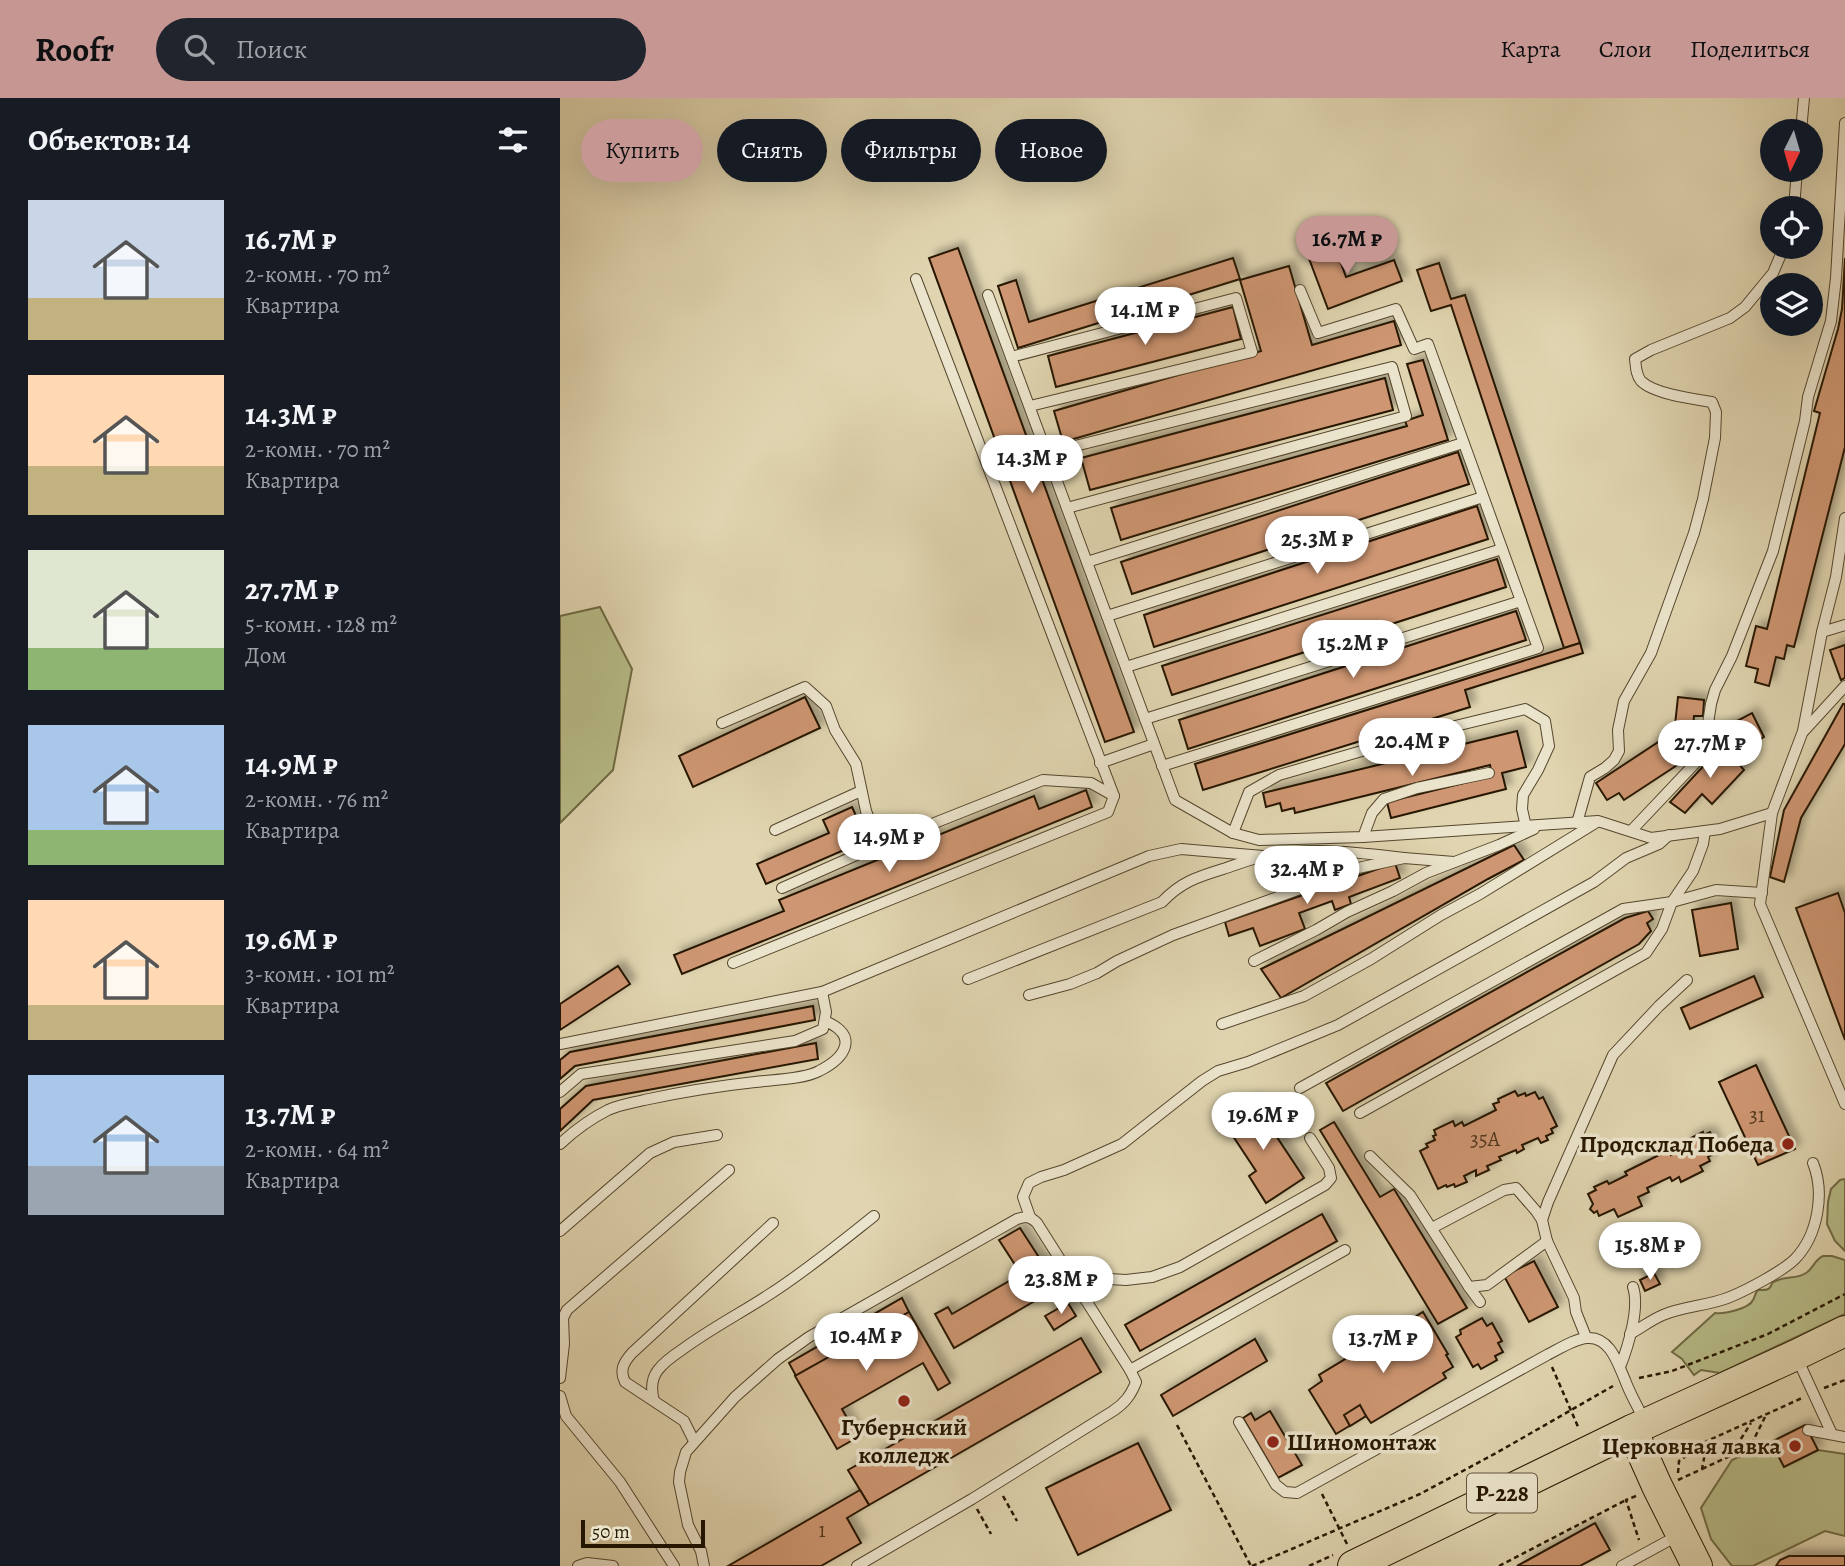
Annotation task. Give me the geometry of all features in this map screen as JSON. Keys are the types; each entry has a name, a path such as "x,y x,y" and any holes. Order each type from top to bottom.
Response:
{"main road":[{"name":"Р-228","path":"1353,1559 1845,1331"},
{"path":"1639,1427 1657,1486 1697,1566"}],"lane":[{"path":"1802,119 1804,98"},
{"path":"1631,831 1701,757 1715,690 1732,656 1773,551 1805,421 1808,397 1831,321 1845,123"},
{"path":"1577,823 1590,778 1614,760 1619,751 1618,730 1624,701 1651,653 1694,533 1715,438 1716,412 1712,402 1676,396 1642,382 1636,373 1635,359 1730,318 1745,307 1773,273 1779,259"},
{"path":"733,963 1108,812 1114,796 916,279"},
{"path":"1162,766 1538,648 1427,344 1414,349 1396,309 1318,333 1300,290"},
{"path":"989,295 1175,800 1233,834 1259,840 1363,837 1598,821 1651,838 1720,829 1772,813"},
{"path":"1011,357 1236,298 1252,352 1030,406"},
{"path":"1047,453 1392,367 1406,416 1067,508"},
{"path":"1087,562 1463,443"},
{"path":"1107,616 1483,497"},
{"path":"1845,520 1840,576 1822,632 1803,731 1772,813 1760,904 1842,1089 1845,1104"},
{"path":"1126,667 1502,549"},
{"path":"1145,719 1521,601"},
{"path":"1822,632 1845,625"},
{"path":"1803,731 1845,686"},
{"path":"722,723 805,687 826,706 835,730 856,764 861,791 879,845"},
{"path":"1233,834 1249,792 1279,775 1410,737 1525,709 1545,721 1549,746 1523,795 1522,809 1526,827"},
{"path":"1100,763 1154,744"},
{"path":"1363,837 1372,813 1384,799 1416,788 1489,773"},
{"path":"782,888 879,845 1044,780 1091,783 1114,796"},
{"path":"775,830 861,791"},
{"path":"1222,1024 1304,996 1371,959 1598,821"},
{"path":"1254,961 1426,873 1541,826"},
{"path":"1360,1113 1646,953 1662,929 1672,902 1693,872 1705,831"},
{"path":"858,1566 1114,1411 1126,1402 1136,1382 1037,1223 1030,1217 1023,1196 1029,1183 1122,1144 1218,1071 1248,1062 1338,1025 1594,882 1626,858 1659,844 1670,835"},
{"path":"1308,851 1329,837"},
{"path":"560,1044 822,992 1149,856 1181,849 1263,856 1320,850 1454,862"},
{"path":"968,979 1163,902 1175,888 1203,875 1263,856"},
{"path":"1029,995 1070,984 1097,973 1173,935 1215,919 1358,868 1404,858"},
{"path":"1300,1088 1623,909 1672,902 1716,890 1762,893"},
{"path":"1542,1220 1614,1055 1659,1006 1688,980"},
{"path":"560,1092 581,1074 795,1041 824,1029 826,1012 822,992"},
{"path":"560,1144 576,1130 609,1110 678,1092 816,1073 843,1054 847,1043 844,1032 825,1021"},
{"path":"560,1231 650,1153 674,1142 716,1135"},
{"path":"1078,1288 1093,1278 1126,1280 1152,1277 1180,1267 1325,1185 1331,1178 1329,1168 1310,1139"},
{"path":"1370,1156 1410,1195 1480,1302"},
{"path":"1630,1334 1661,1316 1731,1297 1795,1259 1810,1235 1817,1214 1818,1180 1813,1163"},
{"path":"560,1378 564,1343 563,1318 567,1310 729,1170"},
{"path":"1432,1228 1504,1190 1516,1188 1542,1220 1547,1241 1574,1298 1576,1312 1586,1337"},
{"path":"654,1401 653,1379 672,1357 778,1289 874,1216"},
{"path":"704,1566 701,1551 688,1525 678,1482 685,1452 735,1397 778,1359 809,1337 1017,1219 1030,1217"},
{"path":"694,1441 684,1421 625,1382 622,1367 627,1359 773,1223"},
{"path":"1469,1287 1487,1285 1547,1241"},
{"path":"1130,1370 1345,1250"},
{"path":"1620,1367 1626,1352 1637,1300 1633,1287"},
{"path":"1239,1422 1276,1485 1285,1492 1297,1493 1547,1355 1586,1337 1597,1339 1609,1347 1620,1367 1639,1427"},
{"path":"1796,1356 1832,1434"},
{"path":"560,1396 566,1416 620,1482 674,1566"},
{"path":"1808,1430 1845,1437"},
{"path":"1627,1565 1682,1534"},
{"path":"578,1566 587,1563 613,1566"}],"path":[{"path":"1177,1425 1252,1566 1420,1494 1624,1379 1672,1371 1768,1334 1845,1294"},
{"path":"1547,1355 1588,1451"},
{"path":"1767,1415 1749,1449 1677,1480 1679,1461 1707,1441 1845,1380"},
{"path":"1730,1456 1752,1421"},
{"path":"1702,1469 1707,1441"},
{"path":"1309,1566 1353,1559 1316,1482"},
{"path":"996,1484 1017,1521"},
{"path":"972,1499 991,1534"},
{"path":"1499,1566 1626,1500"}],"green space":[{"path":"600,607 632,669 613,770 560,823 560,616"},
{"path":"1845,1179 1845,1251 1835,1241 1827,1224 1831,1189"},
{"path":"1823,1256 1845,1260 1845,1314 1720,1373 1701,1370 1694,1375 1682,1359 1672,1352 1715,1313 1730,1312 1747,1306 1758,1290 1769,1289 1772,1283 1781,1279 1802,1275"},
{"path":"1771,1442 1784,1467 1818,1450 1845,1454 1845,1536 1825,1531 1753,1566 1732,1566 1711,1539 1701,1508 1732,1460"}],"building":[{"path":"1332,238 1346,277 1394,260 1402,281 1328,309 1305,248"},
{"path":"958,248 1134,732 1105,742 929,258"},
{"path":"1233,258 1240,279 1018,348 998,286 1016,280 1029,322"},
{"path":"1845,258 1845,447 1794,647 1787,645 1784,659 1776,657 1769,686 1755,682 1758,669 1746,666 1756,626 1767,629 1820,413 1814,411 1838,329"},
{"path":"1439,263 1451,299 1465,295 1580,643 1564,648 1451,305 1431,311 1417,270"},
{"path":"1289,266 1312,345 1394,321 1401,345 1063,442 1054,411 1261,351 1240,280"},
{"path":"1233,307 1241,339 1056,387 1048,356"},
{"path":"1423,360 1448,440 1121,540 1111,508 1407,426 1405,421 1423,415 1407,364"},
{"path":"1385,378 1393,410 1090,490 1081,458"},
{"path":"1458,452 1469,484 1132,594 1121,562"},
{"path":"1477,506 1488,539 1154,647 1144,615"},
{"path":"1497,559 1506,587 1172,695 1162,666"},
{"path":"1516,611 1526,640 1188,749 1179,720"},
{"path":"1580,643 1583,653 1465,690 1470,707 1203,790 1195,764"},
{"path":"1845,645 1845,678 1841,680 1830,650"},
{"path":"805,697 820,728 693,787 679,756"},
{"path":"1678,697 1704,700 1703,716 1694,716 1693,727 1675,725"},
{"path":"1843,704 1845,744 1801,818 1784,882 1770,877 1784,810"},
{"path":"1752,713 1764,737 1732,757 1714,733"},
{"path":"1517,731 1526,767 1502,773 1506,789 1391,818 1387,802 1492,776 1490,765 1295,813 1294,808 1282,811 1280,803 1266,807 1263,793"},
{"path":"1672,733 1688,758 1624,800 1619,793 1607,800 1596,783"},
{"path":"1723,745 1744,770 1712,804 1702,794 1685,813 1670,802"},
{"path":"1086,790 1092,807 682,974 674,955 784,911 779,900 1034,796 1039,809"},
{"path":"852,807 867,840 766,884 757,864 829,833 823,820"},
{"path":"1514,845 1524,860 1281,998 1261,969"},
{"path":"1395,863 1400,878 1349,897 1351,904 1335,910 1332,901 1299,913 1305,929 1260,946 1253,928 1229,936 1225,922"},
{"path":"1838,893 1845,913 1845,1040 1796,908"},
{"path":"1731,903 1738,949 1700,956 1692,910"},
{"path":"1648,911 1653,919 1647,923 1651,931 1639,944 1343,1111 1326,1083 1625,918"},
{"path":"618,966 630,984 560,1030 560,1004"},
{"path":"1754,976 1763,997 1690,1029 1681,1008"},
{"path":"813,1006 815,1020 575,1066 560,1079 560,1060 570,1052"},
{"path":"816,1043 818,1059 593,1100 560,1131 560,1109 586,1086"},
{"path":"1756,1065 1795,1149 1758,1165 1719,1082"},
{"path":"1515,1091 1518,1096 1535,1092 1539,1099 1543,1097 1557,1126 1551,1129 1553,1133 1546,1136 1548,1140 1541,1143 1538,1138 1522,1145 1524,1149 1499,1157 1501,1160 1487,1166 1489,1170 1476,1176 1476,1170 1464,1176 1467,1182 1438,1189 1420,1151 1435,1140 1434,1130 1453,1121 1455,1126 1462,1122 1464,1126 1496,1110 1493,1104 1499,1102 1498,1099"},
{"path":"1253,1101 1304,1178 1266,1203 1249,1176 1256,1171 1223,1121"},
{"path":"1334,1122 1380,1197 1394,1189 1467,1308 1438,1324 1320,1130"},
{"path":"1703,1132 1704,1135 1710,1132 1717,1147 1711,1150 1713,1154 1708,1157 1710,1161 1700,1166 1703,1171 1681,1182 1679,1177 1672,1181 1670,1177 1647,1188 1649,1192 1638,1197 1642,1206 1618,1217 1614,1209 1599,1216 1597,1211 1594,1213 1590,1209 1593,1204 1588,1194 1596,1190 1594,1187 1607,1181 1609,1184 1627,1175 1625,1172 1669,1150 1671,1155 1689,1146 1687,1140"},
{"path":"1322,1214 1337,1241 1140,1351 1125,1325"},
{"path":"1020,1228 1042,1262 1021,1274 999,1240"},
{"path":"1534,1261 1558,1307 1529,1322 1504,1276"},
{"path":"1042,1262 1057,1288 954,1348 935,1314 948,1307 952,1314"},
{"path":"1654,1273 1660,1284 1645,1291 1640,1280"},
{"path":"902,1298 909,1312 796,1376 789,1363"},
{"path":"1068,1303 1076,1316 1054,1330 1045,1316"},
{"path":"909,1312 950,1383 938,1390 923,1363 842,1409 858,1437 837,1449 795,1376"},
{"path":"1423,1312 1453,1367 1443,1373 1446,1378 1371,1423 1366,1416 1336,1434 1309,1390 1322,1381 1319,1375"},
{"path":"1482,1318 1487,1326 1492,1323 1502,1341 1498,1343 1503,1352 1495,1356 1497,1360 1481,1369 1478,1364 1473,1367 1456,1337 1461,1334 1460,1330"},
{"path":"1081,1338 1101,1372 869,1505 848,1470"},
{"path":"1255,1339 1267,1361 1173,1416 1161,1395"},
{"path":"1360,1405 1366,1416 1350,1426 1344,1415"},
{"name":"Шиномонтаж","path":"1270,1411 1302,1465 1278,1478 1243,1418 1251,1413 1255,1420"},
{"name":"Церковная лавка","path":"1805,1425 1818,1450 1784,1467 1771,1442"},
{"path":"1138,1443 1171,1510 1078,1555 1046,1488"},
{"path":"860,1490 869,1505 847,1518 861,1543 821,1566 728,1566"},
{"path":"1595,1523 1610,1550 1580,1566 1517,1566"},
{"path":"1789,1556 1845,1556 1845,1566 1776,1566 1780,1560"}],"place":[{"name":"Продсклад Победа","path":"1788,1144"},
{"name":"Губернский колледж","path":"904,1401"},
{"name":"Шиномонтаж","path":"1273,1442"},
{"name":"Церковная лавка","path":"1795,1446"}]}
